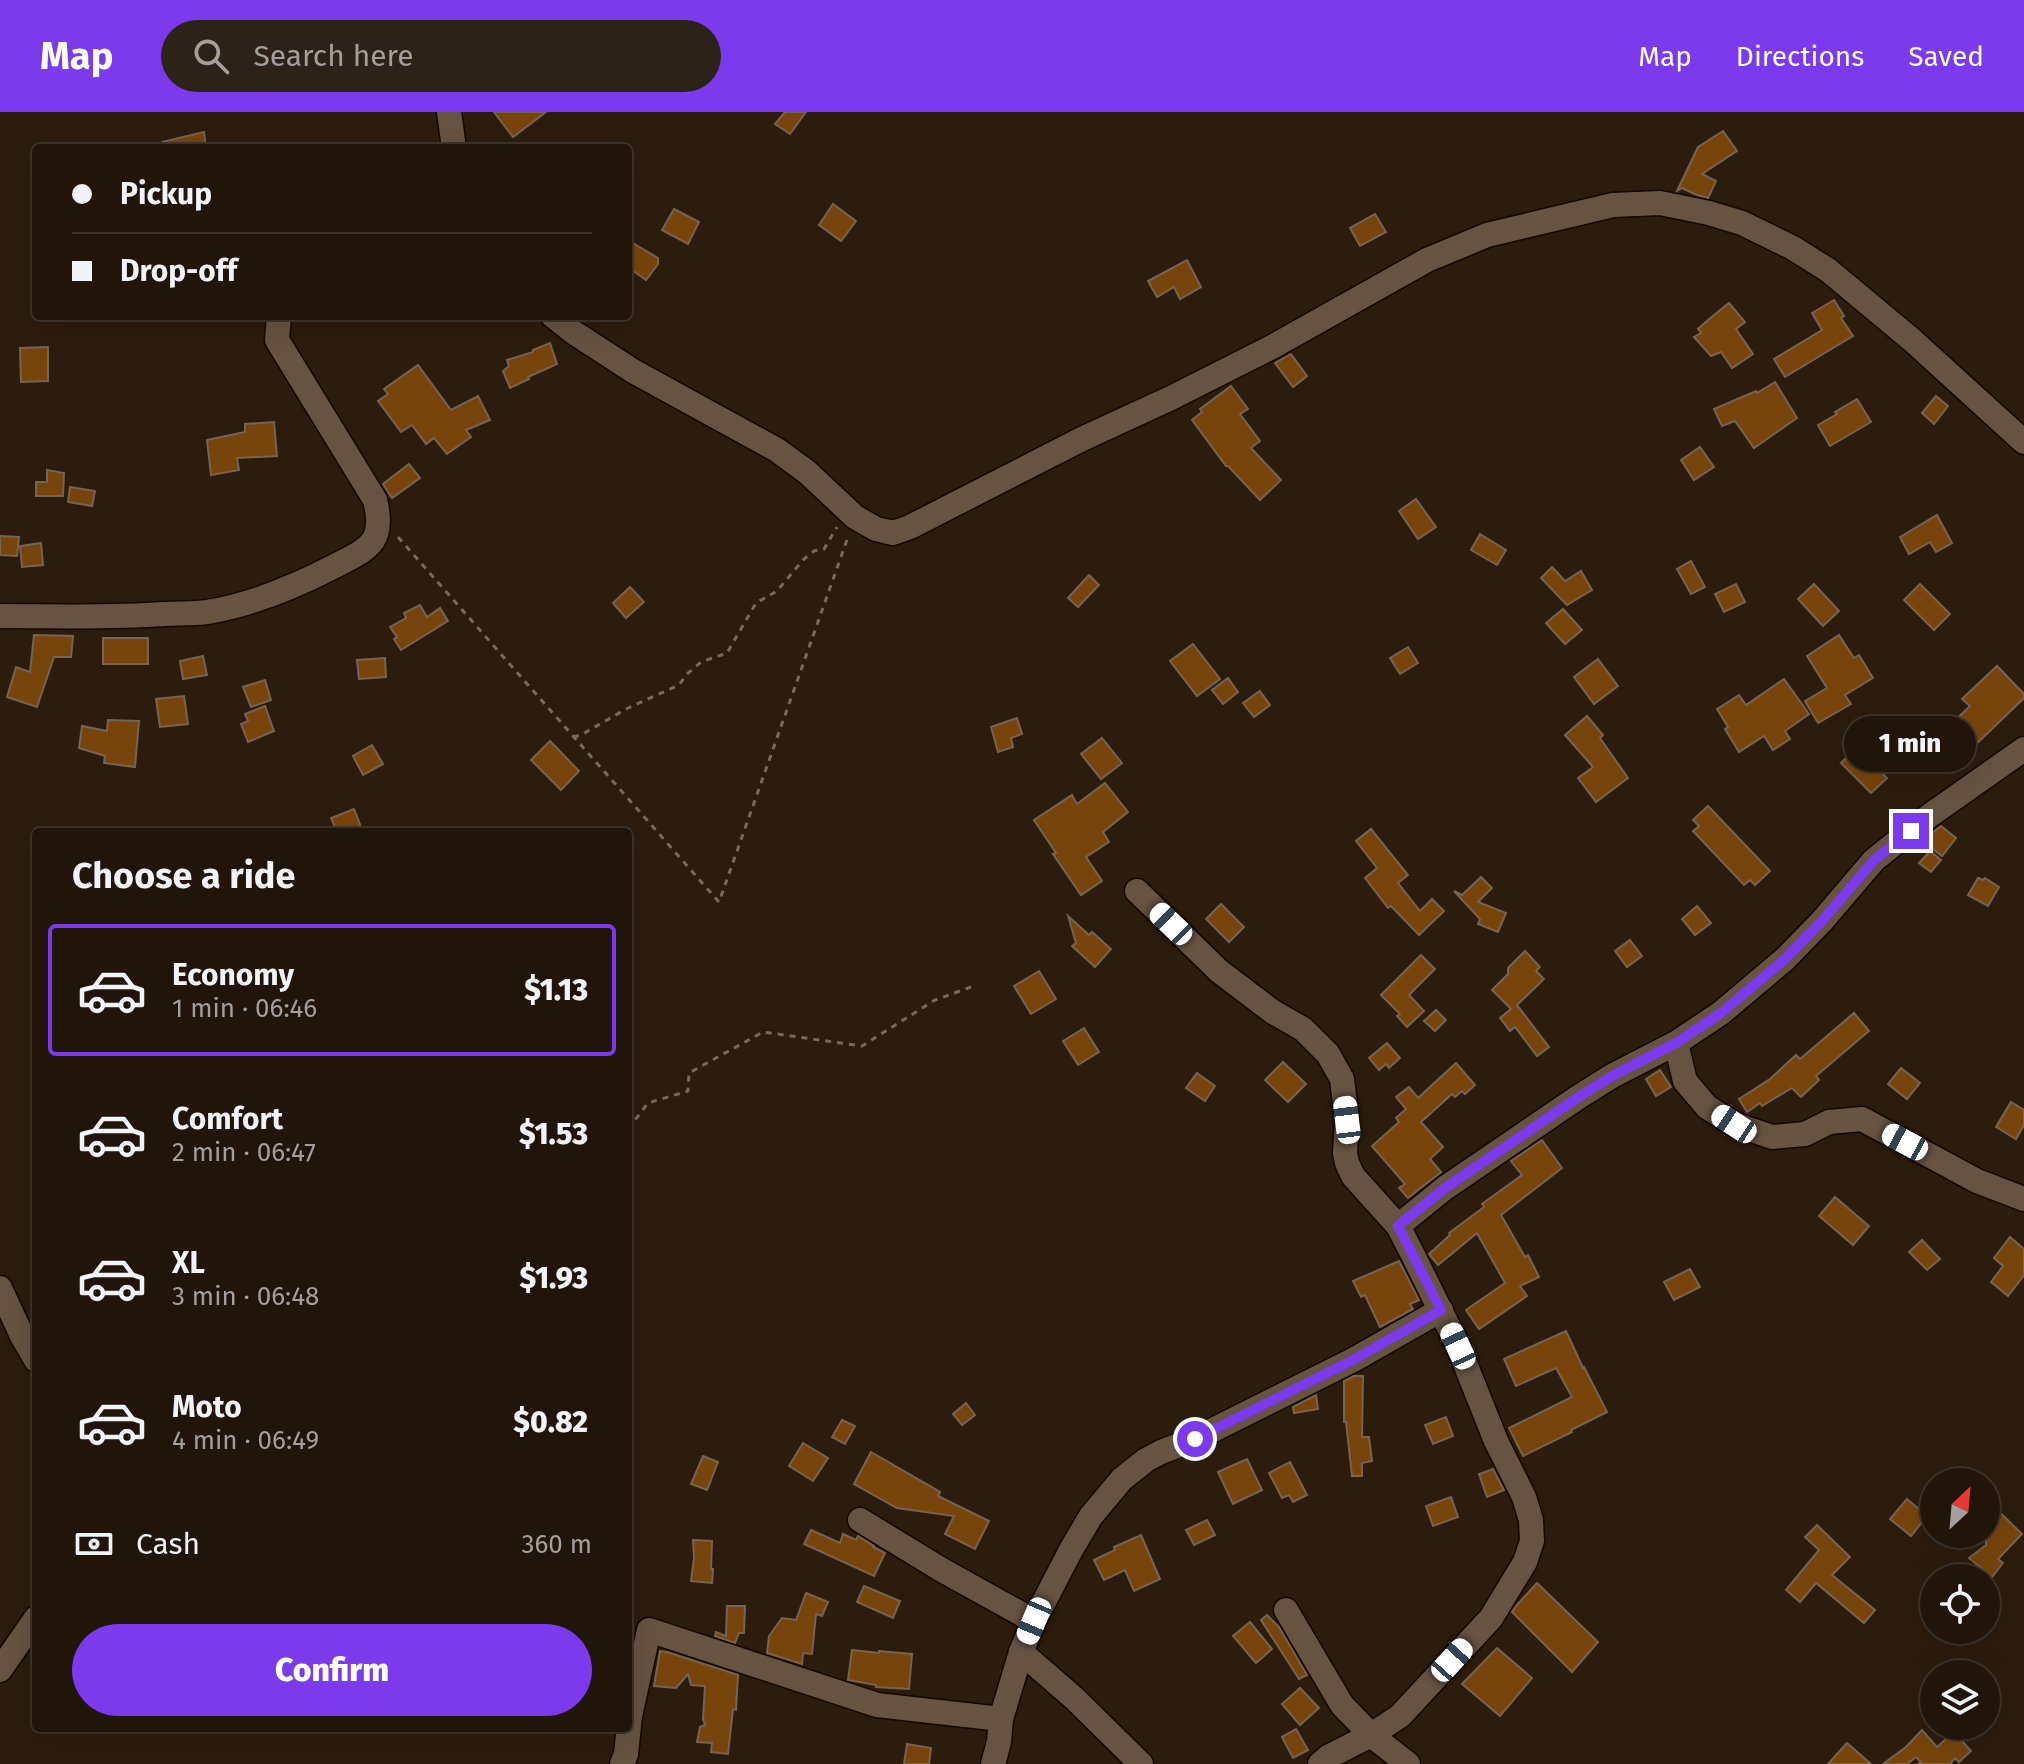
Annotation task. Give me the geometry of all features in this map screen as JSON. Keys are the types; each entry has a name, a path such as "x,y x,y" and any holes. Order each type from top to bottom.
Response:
{"street":[{"path":"449,112 453,144"},
{"path":"558,320 633,371 777,450 807,472 855,517 876,529 893,533 1272,347 1427,260 1487,235 1613,205 1660,203 1742,223 1793,248 1828,270 1912,340 2024,442"},
{"path":"0,616 138,616 207,612 266,596 316,576 366,550 379,530 375,500 277,340 279,320"},
{"path":"1398,1226 1445,1188 1577,1098 1676,1043 1721,1013 1785,959 1874,860 1929,816 2024,749"},
{"path":"1137,891 1219,971 1273,1012 1303,1029 1328,1054 1342,1079 1347,1120 1347,1163 1353,1176 1398,1226 1458,1346 1496,1441 1524,1497 1531,1520 1532,1541 1525,1562 1491,1618 1400,1716 1320,1764"},
{"path":"1676,1043 1685,1081 1707,1107 1734,1124 1772,1137 1805,1134 1829,1122 1862,1119 1977,1181 2024,1199"},
{"path":"0,1288 32,1353"},
{"path":"993,1764 1001,1719 1021,1652 1034,1621 1091,1516 1122,1479 1146,1460 1195,1439 1355,1359 1441,1310"},
{"path":"860,1520 1034,1621"},
{"path":"1286,1610 1342,1705 1371,1735 1408,1764"},
{"path":"0,1670 32,1624"},
{"path":"632,1707 649,1630 877,1705 1001,1719"},
{"path":"1021,1652 1075,1699 1141,1764"},
{"path":"622,1764 628,1732"}],"path":[{"path":"379,516 719,902 855,517"},
{"path":"573,737 679,685 701,662 727,653 756,603 777,591 814,551 824,549 841,520 855,517"},
{"path":"632,1124 648,1103 688,1091 689,1073 763,1032 862,1046 935,1000 971,987"}],"building":[{"path":"494,112 546,112 513,137"},
{"path":"785,112 806,112 790,134 775,124"},
{"path":"1723,131 1737,151 1702,174 1716,181 1708,198 1682,188 1677,191 1698,147"},
{"path":"204,132 206,144 162,144"},
{"path":"833,204 856,221 841,241 819,225"},
{"path":"674,209 699,222 688,244 662,230"},
{"path":"1375,214 1386,232 1360,246 1350,228"},
{"path":"632,242 658,258 658,264 646,280 632,270"},
{"path":"1187,260 1201,287 1180,299 1174,287 1157,297 1148,281"},
{"path":"1834,300 1853,336 1785,377 1774,359 1822,330 1812,313"},
{"path":"1729,303 1745,322 1736,329 1753,354 1732,368 1721,352 1711,356 1694,337 1701,333 1698,329"},
{"path":"550,343 557,364 510,388 503,371 509,366 507,360"},
{"path":"48,347 48,381 21,382 20,348"},
{"path":"1291,354 1307,376 1293,387 1275,363"},
{"path":"418,365 451,410 478,396 490,420 466,430 471,437 447,454 434,438 426,444 412,425 401,432 378,401 388,394 384,389"},
{"path":"1775,382 1797,418 1754,448 1735,421 1722,426 1714,409 1757,393"},
{"path":"1231,386 1248,409 1240,414 1260,441 1251,448 1281,480 1260,500 1226,466 1192,420 1202,412 1200,409"},
{"path":"1936,396 1948,406 1934,424 1922,413"},
{"path":"1857,399 1871,422 1830,446 1818,425"},
{"path":"274,422 277,456 237,458 239,470 211,475 207,440 245,432 245,424"},
{"path":"1700,447 1714,467 1694,480 1681,460"},
{"path":"409,464 420,478 392,498 383,484"},
{"path":"47,470 64,473 63,496 36,496 36,482 47,482"},
{"path":"70,487 95,491 92,506 68,502"},
{"path":"1416,499 1436,527 1418,539 1399,511"},
{"path":"1937,515 1952,543 1936,552 1930,542 1909,554 1900,537"},
{"path":"1480,534 1506,550 1497,565 1471,550"},
{"path":"0,536 19,537 17,556 0,555"},
{"path":"41,543 43,565 22,567 20,546"},
{"path":"1691,561 1705,587 1691,594 1677,569"},
{"path":"1552,567 1565,581 1581,571 1592,590 1567,605 1541,578"},
{"path":"1089,575 1099,585 1078,607 1068,598"},
{"path":"1736,584 1745,602 1724,612 1715,594"},
{"path":"1814,584 1839,611 1823,626 1798,599"},
{"path":"1920,584 1950,614 1934,630 1904,600"},
{"path":"630,587 644,602 626,618 613,603"},
{"path":"420,605 427,617 440,608 448,621 401,650 390,627 406,618 404,613"},
{"path":"1563,609 1582,630 1565,644 1546,623"},
{"path":"34,635 73,636 71,657 54,657 37,707 7,697 16,667 30,672"},
{"path":"1839,635 1854,658 1859,655 1873,678 1845,695 1851,704 1818,723 1805,701 1827,688 1807,656"},
{"path":"103,638 148,638 148,664 103,664"},
{"path":"1193,644 1220,679 1197,696 1170,661"},
{"path":"1408,647 1418,663 1400,674 1390,658"},
{"path":"203,656 207,675 183,679 180,661"},
{"path":"385,658 386,677 359,679 357,660"},
{"path":"1598,659 1618,686 1594,704 1574,677"},
{"path":"1997,666 2024,694 2024,698 1970,750 1948,727 1970,706 1962,699"},
{"path":"1228,678 1238,692 1223,704 1212,690"},
{"path":"1784,679 1809,714 1785,731 1790,739 1773,750 1764,736 1739,752 1717,709 1739,695 1746,705"},
{"path":"265,680 271,700 251,707 243,687"},
{"path":"1260,691 1270,705 1254,717 1243,703"},
{"path":"184,696 188,724 160,727 156,699"},
{"path":"265,706 274,731 248,742 241,724 248,721 245,714"},
{"path":"1587,716 1603,735 1600,738 1628,778 1596,802 1578,778 1593,767 1565,735"},
{"path":"1017,718 1022,734 1011,738 1013,747 998,752 991,727"},
{"path":"108,720 139,721 135,767 104,763 105,756 79,748 82,726 107,731"},
{"path":"1102,738 1122,763 1101,779 1081,754"},
{"path":"550,741 579,771 561,790 531,760"},
{"path":"372,745 383,764 363,775 353,756"},
{"path":"1857,748 1887,778 1871,793 1841,763"},
{"path":"1105,783 1128,812 1103,832 1109,842 1086,857 1102,881 1081,895 1034,820 1072,795 1077,804"},
{"path":"1708,806 1770,871 1755,885 1750,880 1744,885 1693,831 1699,826 1693,820"},
{"path":"354,809 361,827 335,828 331,818"},
{"path":"1941,826 1956,838 1942,856 1922,841"},
{"path":"1371,829 1408,875 1398,883 1420,911 1432,899 1444,911 1419,935 1391,906 1388,908 1365,878 1377,868 1356,841"},
{"path":"1930,851 1941,860 1931,872 1919,863"},
{"path":"1481,877 1492,888 1478,902 1506,913 1498,932 1478,924 1480,919 1454,891 1462,895"},
{"path":"1978,878 1985,878 1999,887 1988,906 1968,895"},
{"path":"1221,904 1244,927 1229,942 1206,919"},
{"path":"1697,906 1711,923 1695,935 1682,919"},
{"path":"1068,916 1111,949 1095,967 1072,946 1076,943"},
{"path":"1630,940 1642,956 1627,967 1615,951"},
{"path":"1525,951 1540,967 1536,971 1544,979 1517,1005 1549,1047 1537,1056 1515,1027 1510,1031 1500,1018 1511,1009 1492,990"},
{"path":"1421,955 1435,969 1409,995 1424,1011 1407,1027 1397,1016 1400,1014 1381,995"},
{"path":"1039,971 1056,999 1031,1014 1014,986"},
{"path":"1436,1010 1446,1020 1435,1031 1424,1021"},
{"path":"1854,1013 1869,1031 1816,1076 1819,1080 1801,1097 1792,1088 1747,1112 1739,1099 1770,1079 1796,1055 1800,1059"},
{"path":"1084,1028 1099,1052 1078,1065 1063,1041"},
{"path":"1387,1043 1400,1058 1389,1068 1386,1064 1379,1070 1369,1058"},
{"path":"1283,1062 1306,1084 1288,1102 1265,1080"},
{"path":"1456,1063 1475,1085 1465,1094 1462,1091 1455,1097 1452,1094 1421,1122 1443,1147 1430,1159 1441,1172 1408,1198 1399,1188 1405,1184 1372,1146 1399,1122 1396,1118 1406,1109 1396,1097 1409,1087 1418,1098"},
{"path":"1901,1068 1920,1083 1907,1099 1888,1084"},
{"path":"1660,1070 1671,1087 1656,1096 1646,1079"},
{"path":"1197,1073 1215,1086 1205,1101 1186,1088"},
{"path":"2011,1102 2024,1110 2024,1125 2016,1139 1996,1127"},
{"path":"1542,1140 1562,1168 1501,1215 1539,1277 1520,1286 1527,1296 1479,1329 1466,1310 1505,1283 1477,1233 1438,1265 1429,1254 1449,1233 1484,1207 1482,1204 1522,1175 1511,1161"},
{"path":"1835,1197 1869,1226 1853,1245 1819,1216"},
{"path":"2010,1237 2024,1249 2024,1275 2008,1296 1991,1282 2003,1266 1994,1258"},
{"path":"1922,1240 1940,1259 1927,1270 1909,1252"},
{"path":"1399,1261 1419,1300 1410,1304 1413,1309 1380,1327 1365,1295 1361,1297 1353,1281"},
{"path":"1690,1269 1700,1287 1674,1300 1664,1282"},
{"path":"1566,1331 1607,1412 1523,1456 1509,1428 1572,1397 1556,1368 1516,1386 1504,1359"},
{"path":"1363,1376 1362,1437 1369,1437 1372,1461 1362,1463 1362,1476 1352,1476 1344,1422 1344,1381"},
{"path":"1316,1395 1318,1409 1294,1413 1293,1407"},
{"path":"966,1403 975,1415 962,1425 953,1414"},
{"path":"1446,1417 1453,1436 1433,1444 1425,1425"},
{"path":"842,1420 855,1426 845,1444 832,1437"},
{"path":"803,1443 828,1458 813,1481 789,1466"},
{"path":"871,1452 940,1492 938,1496 989,1521 975,1549 945,1534 954,1516 897,1508 854,1484"},
{"path":"703,1456 718,1462 707,1490 691,1484"},
{"path":"1247,1459 1262,1490 1233,1504 1218,1472"},
{"path":"1290,1462 1307,1495 1293,1502 1289,1495 1282,1498 1269,1473"},
{"path":"1493,1469 1504,1490 1487,1497 1479,1474"},
{"path":"1451,1497 1458,1517 1433,1526 1426,1506"},
{"path":"1907,1499 1920,1510 1920,1525 1911,1536 1890,1519"},
{"path":"2000,1513 2022,1534 1998,1559 2003,1563 2000,1567 2000,1564 1976,1564 1969,1558 1982,1548 2000,1548"},
{"path":"1207,1520 1215,1535 1194,1545 1186,1530"},
{"path":"1817,1525 1850,1557 1832,1575 1875,1610 1864,1623 1816,1583 1800,1602 1786,1590 1819,1550 1805,1537"},
{"path":"811,1530 840,1543 843,1534 856,1540 858,1536 885,1553 874,1576 804,1544"},
{"path":"1141,1535 1160,1579 1134,1591 1125,1570 1104,1580 1094,1560"},
{"path":"693,1540 712,1541 712,1583 691,1581"},
{"path":"1537,1583 1598,1642 1572,1672 1512,1612"},
{"path":"864,1586 900,1601 893,1618 857,1602"},
{"path":"806,1593 828,1602 822,1616 816,1614 812,1654 803,1653 802,1664 767,1653 769,1636 782,1618 796,1620"},
{"path":"727,1606 745,1606 744,1633 739,1633 735,1643 715,1636 716,1632 726,1636"},
{"path":"1267,1615 1279,1627 1307,1675 1299,1679 1261,1620"},
{"path":"1250,1622 1272,1649 1256,1663 1233,1636"},
{"path":"1497,1648 1532,1678 1500,1716 1462,1684"},
{"path":"852,1650 912,1654 909,1689 876,1687 848,1680"},
{"path":"660,1651 738,1675 736,1710 733,1709 728,1754 711,1752 712,1743 697,1742 700,1727 705,1725 705,1686 691,1685 688,1674 676,1688 654,1686"},
{"path":"1300,1688 1319,1708 1300,1725 1282,1704"},
{"path":"1296,1729 1308,1750 1293,1758 1282,1737"},
{"path":"1920,1732 1920,1740 1931,1740 1937,1747 1945,1740 1961,1740 1971,1751 1959,1762 1955,1758 1950,1764 1918,1764 1921,1762 1916,1757 1907,1764 1883,1764"},
{"path":"1847,1743 1871,1764 1828,1764"},
{"path":"907,1744 931,1748 929,1764 904,1764"}],"route":[{"path":"1195,1439 1355,1359 1441,1310 1398,1226 1445,1188 1577,1098 1676,1043 1721,1013 1785,959 1874,860 1911,831"}]}
